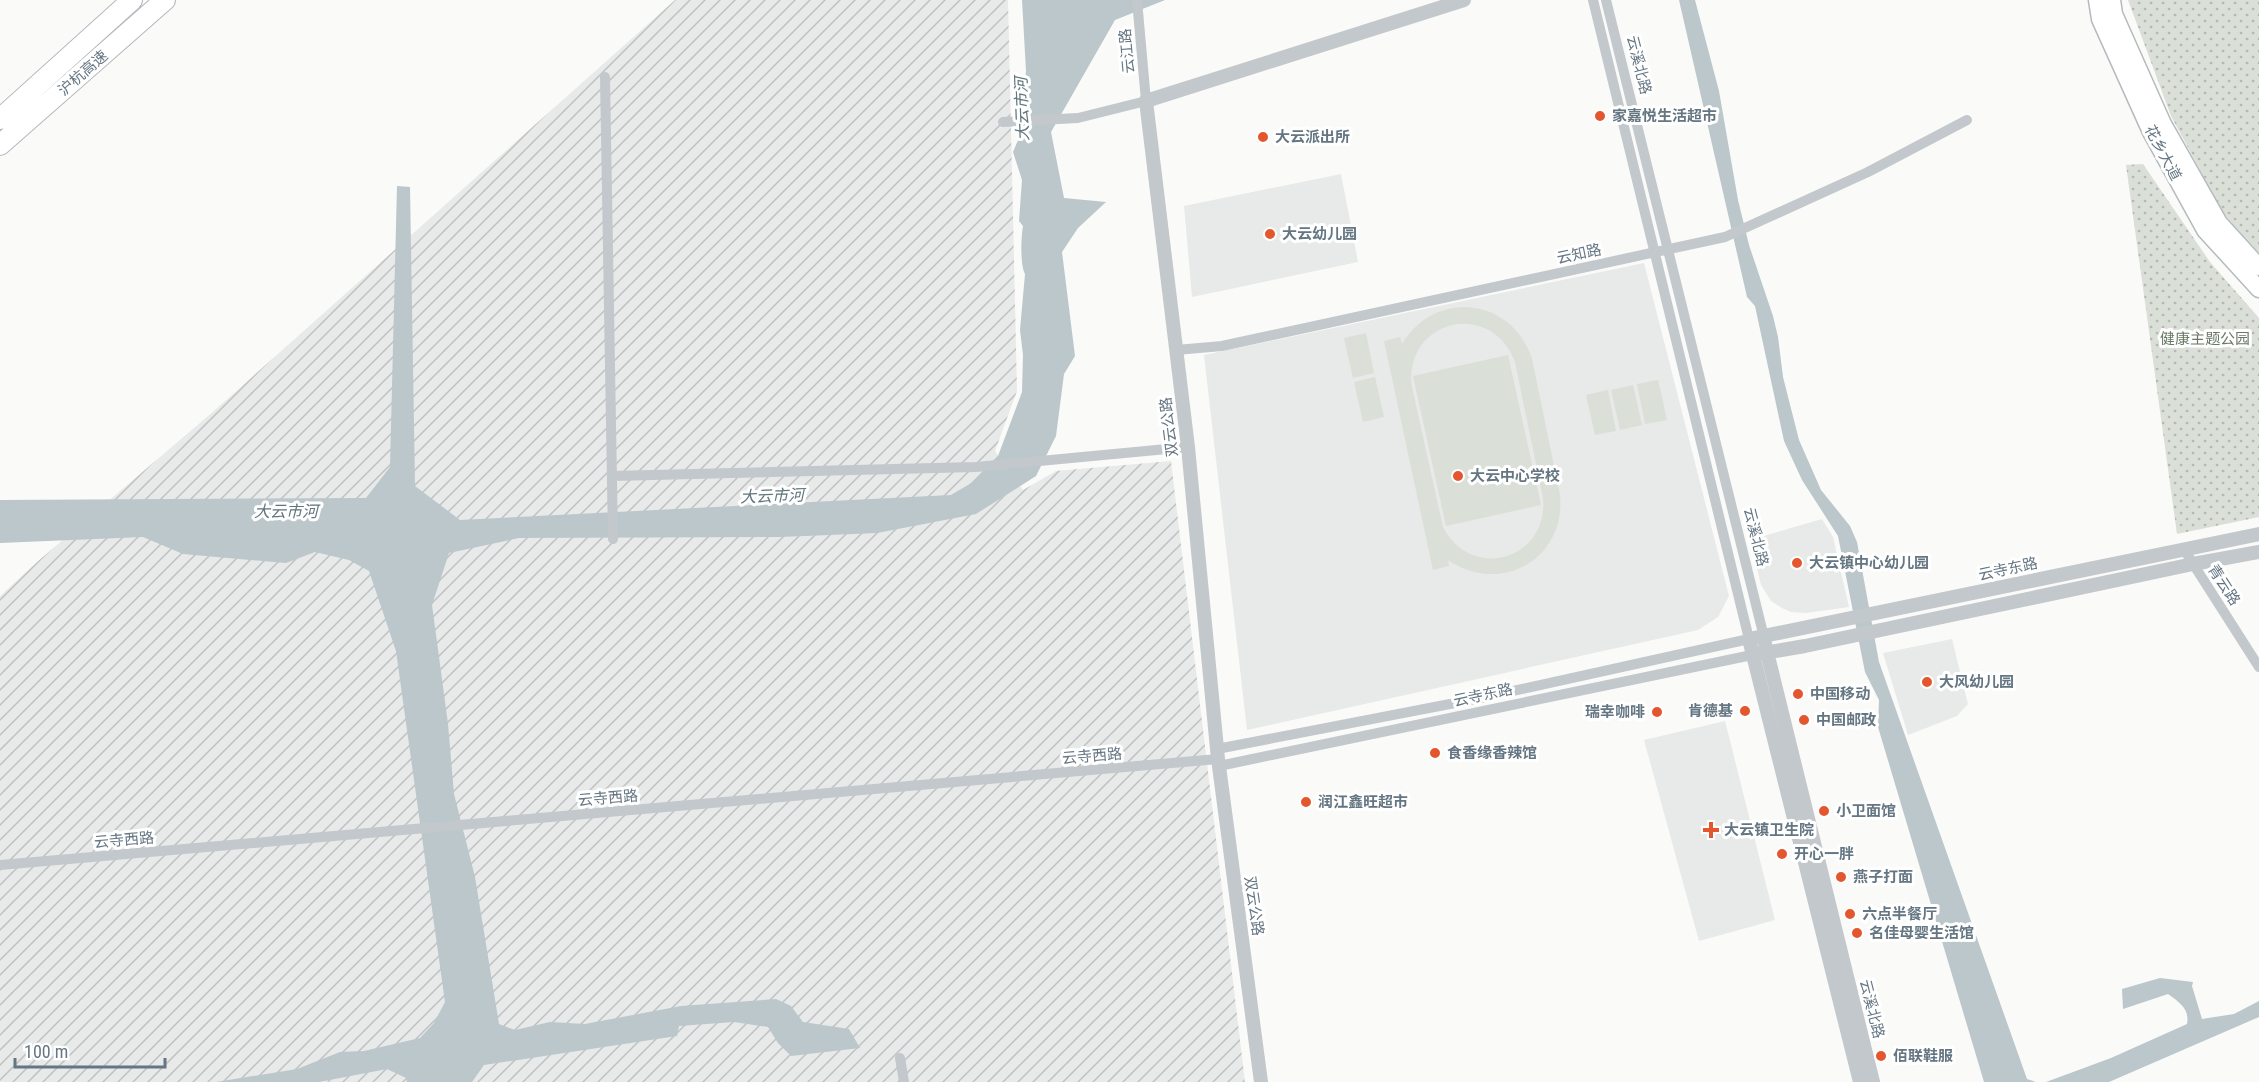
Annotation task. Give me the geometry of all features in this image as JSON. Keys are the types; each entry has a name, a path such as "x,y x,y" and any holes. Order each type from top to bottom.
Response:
{"highway":[{"name":"沪杭高速","path":"0,119 132,0"},
{"name":"沪杭高速","path":"0,145 165,0"}],"main road":[{"name":"花乡大道","path":"2097,0 2100,19 2151,132 2205,230 2259,289"},
{"name":"花乡大道","path":"2112,0 2114,14 2163,123 2219,223 2259,267"}],"street":[{"name":"云江路","path":"1137,0 1146,100"},
{"path":"1003,122 1078,117 1146,100 1464,0"},
{"name":"云溪北路","path":"1593,0 1752,655 1860,1082"},
{"name":"云溪北路","path":"1606,0 1873,1082"},
{"path":"605,77 613,539"},
{"name":"双云公路","path":"1146,100 1188,447 1218,758 1261,1082"},
{"name":"云知路","path":"1176,350 1222,346 1725,237 1868,172 1967,120"},
{"path":"612,476 976,467 1188,447"},
{"name":"云寺东路","path":"1218,758 1749,639 2259,534"},
{"name":"青云路","path":"2183,548 2259,668"},
{"path":"1752,655 2259,552"},
{"name":"云寺东路","path":"1218,758 1752,655"},
{"name":"云寺西路","path":"0,865 408,831 1218,758"},
{"path":"900,1058 904,1082"}],"shaded area":[{"path":"675,0 1008,0 1017,391 995,451 1023,490 1056,471 1171,461 1245,1082 0,1082 0,596 215,410"},
{"name":"大云幼儿园","path":"1341,174 1358,262 1192,297 1184,206"},
{"name":"大云中心学校","path":"1644,263 1729,596 1718,617 1698,630 1247,730 1204,355"},
{"name":"大云镇中心幼儿园","path":"1822,519 1833,537 1849,607 1806,613 1791,612 1771,601 1761,585 1750,540"},
{"name":"大风幼儿园","path":"1952,639 1968,704 1957,716 1908,735 1883,653"},
{"name":"大云镇卫生院","path":"1725,721 1775,920 1699,941 1644,740"}],"green space":[{"path":"2128,0 2259,0 2259,257 2222,211 2171,116"},
{"name":"健康主题公园","path":"2143,164 2210,262 2259,318 2259,517 2177,534 2126,165"},
{"path":"1454,308 1476,308 1497,316 1515,329 1528,348 1560,495 1559,518 1552,537 1541,553 1526,565 1508,572 1489,574 1468,570 1448,560 1449,566 1433,570 1384,341 1400,337 1402,344 1428,317","holes":["1467,324 1493,332 1506,345 1515,362 1543,498 1542,519 1534,536 1521,549 1506,556 1489,558 1471,554 1456,544 1443,527 1412,387 1413,365 1421,346 1428,338 1446,327"]},
{"path":"1366,333 1374,373 1353,378 1344,338"},
{"path":"1508,355 1541,505 1446,526 1413,376"},
{"path":"1375,377 1384,417 1363,422 1354,382"},
{"path":"1658,380 1667,420 1645,424 1637,384"},
{"path":"1633,385 1642,425 1620,430 1611,390"},
{"path":"1608,390 1616,431 1595,435 1586,395"}],"water":[{"name":"大云市河","path":"1022,0 1165,0 1115,20 1051,132 1064,198 1106,202 1078,228 1062,252 1075,356 1064,374 1056,436 1036,476 976,514 877,533 780,537 519,538 449,553 432,605 448,724 454,794 475,877 499,1024 515,1030 550,1022 585,1024 681,1006 776,999 791,1006 803,1022 849,1029 860,1048 791,1056 778,1043 768,1027 734,1022 679,1026 677,1036 484,1065 472,1082 407,1082 406,1078 387,1069 319,1082 216,1082 297,1069 340,1052 364,1051 420,1038 434,1023 445,1002 396,651 369,571 349,560 315,552 286,563 183,554 143,537 0,543 0,500 366,498 390,467 397,186 410,187 415,486 460,520 951,495 973,482 998,456 1022,392 1023,355 1020,330 1025,274 1021,244 1023,226 1019,221 1022,180 1013,152 1019,138 1026,71"},
{"path":"1679,0 1695,0 1719,91 1738,200 1749,245 1773,316 1783,377 1799,440 1821,490 1850,526 1857,542 1879,662 2027,1079 2036,1082 1984,1082 1878,727 1879,700 1865,672 1838,536 1802,480 1784,441 1755,306 1747,297"},
{"path":"2160,978 2193,982 2192,986 2202,1019 2234,1014 2259,1001 2259,1017 2109,1082 2046,1082 2111,1058 2187,1024 2185,1010 2168,994 2123,1009 2122,989"}],"place":[{"name":"家嘉悦生活超市","path":"1600,116"},
{"name":"大云派出所","path":"1263,137"},
{"name":"大云幼儿园","path":"1270,234"},
{"name":"大云中心学校","path":"1458,476"},
{"name":"大云镇中心幼儿园","path":"1797,563"},
{"name":"大风幼儿园","path":"1927,682"},
{"name":"中国移动","path":"1798,694"},
{"name":"肯德基","path":"1745,711"},
{"name":"瑞幸咖啡","path":"1657,712"},
{"name":"中国邮政","path":"1804,720"},
{"name":"食香缘香辣馆","path":"1435,753"},
{"name":"润江鑫旺超市","path":"1306,802"},
{"name":"小卫面馆","path":"1824,811"},
{"name":"大云镇卫生院","path":"1711,830"},
{"name":"开心一胖","path":"1782,854"},
{"name":"燕子打面","path":"1841,877"},
{"name":"六点半餐厅","path":"1850,914"},
{"name":"名佳母婴生活馆","path":"1857,933"},
{"name":"佰联鞋服","path":"1881,1056"}]}
